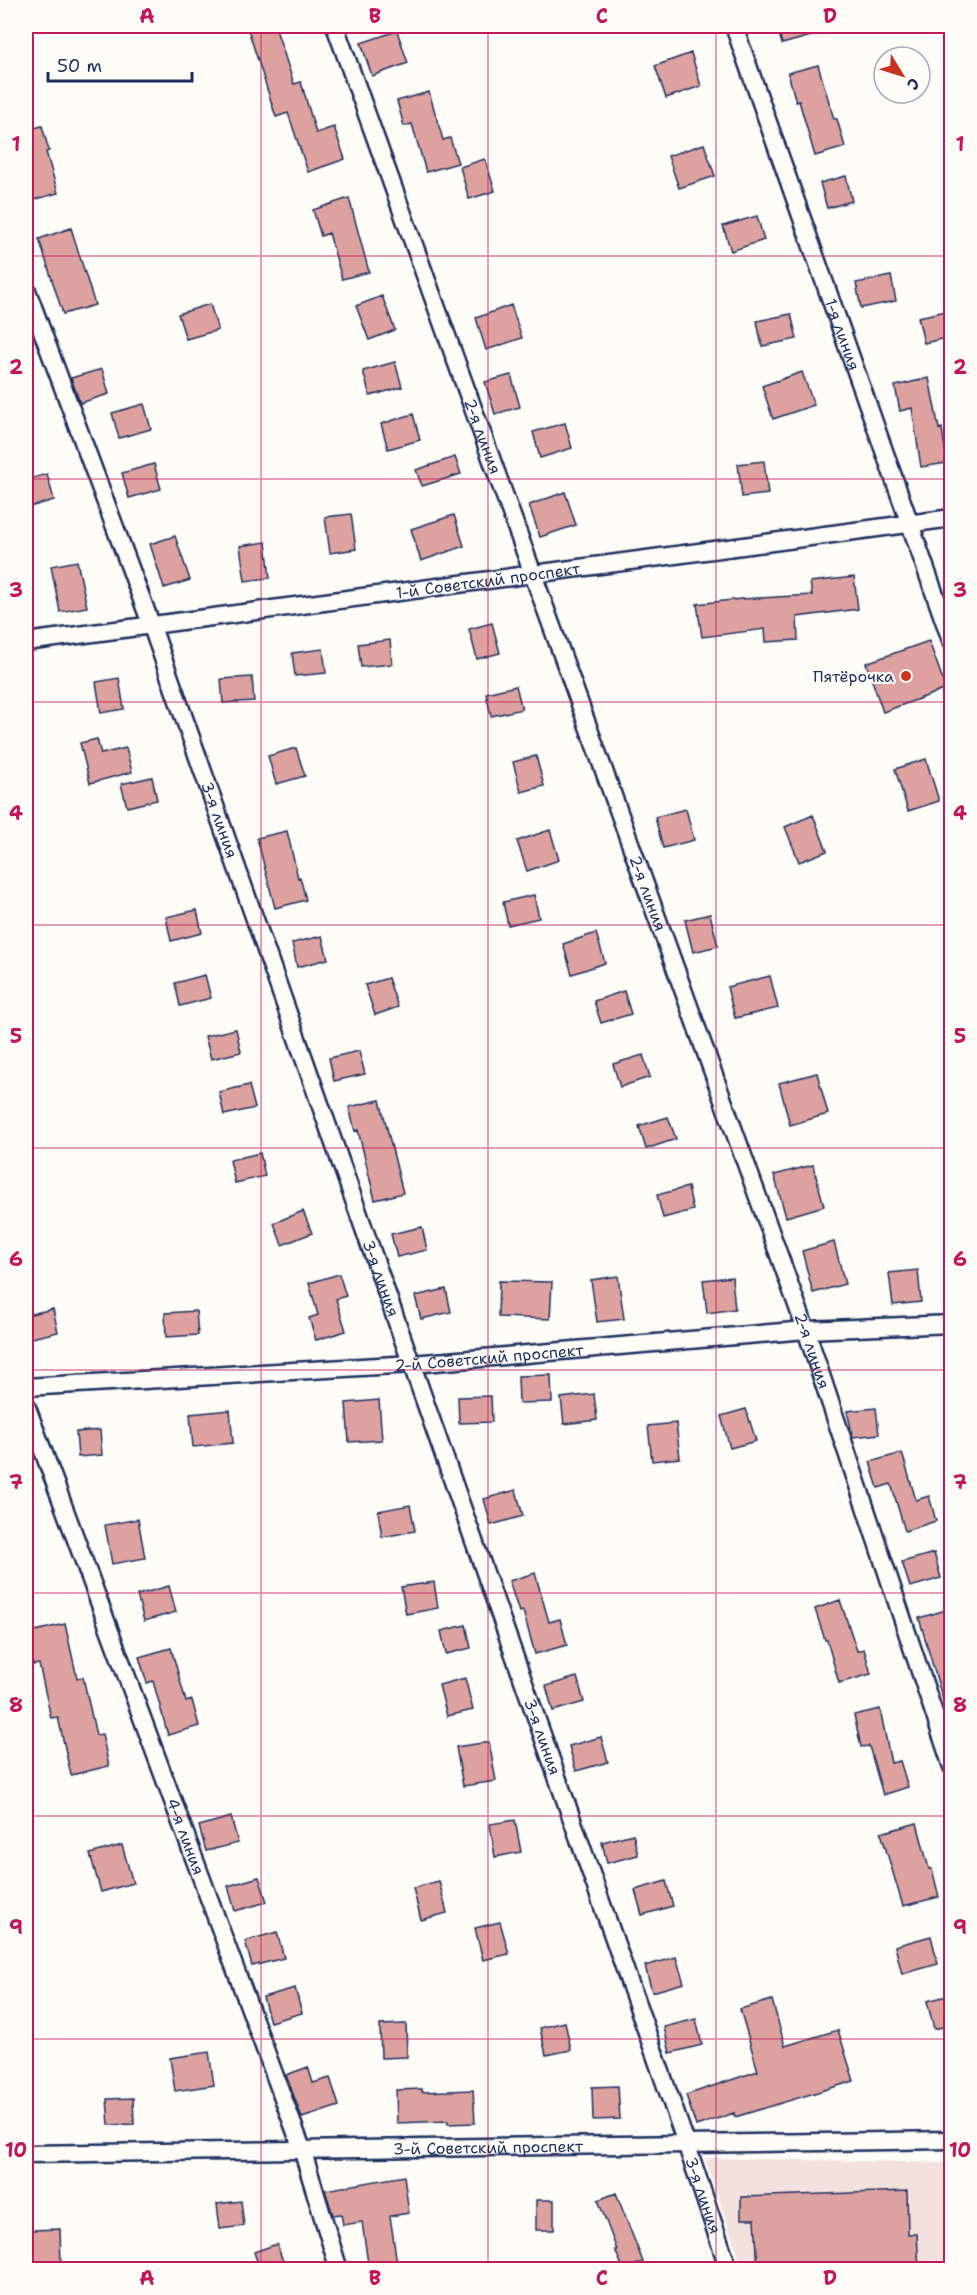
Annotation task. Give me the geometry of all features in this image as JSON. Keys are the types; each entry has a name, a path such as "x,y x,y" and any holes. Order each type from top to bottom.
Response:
{"street":[{"name":"2-я линия","path":"335,26 806,1330 951,1767"},
{"name":"1-я линия","path":"734,26 951,643"},
{"name":"3-я линия","path":"26,288 151,624 729,2270"},
{"name":"1-й Советский проспект","path":"26,642 951,518"},
{"name":"2-й Советский проспект","path":"26,1387 412,1364 806,1330 951,1324"},
{"name":"4-я линия","path":"26,1405 302,2149 339,2270"},
{"name":"3-й Советский проспект","path":"26,2154 951,2140"}],"shaded area":[{"path":"705,2158 951,2163 951,2269 743,2269"}],"building":[{"path":"247,26 275,26 294,84 301,82 316,133 334,127 345,159 308,172 288,113 276,117"},
{"path":"777,26 832,26 833,30 782,44"},
{"path":"397,31 408,63 372,76 361,43"},
{"path":"691,53 701,86 666,98 655,66"},
{"path":"818,65 845,147 815,156 788,73"},
{"path":"429,92 443,140 450,138 458,163 426,172 412,124 404,126 397,101"},
{"path":"42,126 49,151 46,152 58,193 26,202 26,130"},
{"path":"704,144 715,176 679,188 668,156"},
{"path":"485,159 495,191 469,199 460,167"},
{"path":"846,176 852,201 827,208 820,183"},
{"path":"349,198 369,272 342,279 329,233 321,236 313,210"},
{"path":"757,216 764,240 731,251 723,226"},
{"path":"71,228 95,305 63,314 39,239"},
{"path":"891,276 896,301 861,308 856,283"},
{"path":"382,296 395,330 369,340 356,306"},
{"path":"210,304 218,330 186,339 178,314"},
{"path":"511,305 522,338 486,350 476,318"},
{"path":"951,310 951,337 924,343 918,317"},
{"path":"791,314 797,339 762,346 757,321"},
{"path":"395,362 402,387 370,396 363,371"},
{"path":"102,369 109,394 80,403 71,378"},
{"path":"802,372 814,405 773,419 762,386"},
{"path":"511,375 520,407 495,414 485,382"},
{"path":"929,378 939,429 942,428 947,463 921,467 912,408 900,411 895,386"},
{"path":"144,404 151,429 119,438 112,413"},
{"path":"413,414 420,440 388,449 381,424"},
{"path":"565,423 572,448 540,458 533,432"},
{"path":"455,457 461,474 422,486 416,470"},
{"path":"764,461 768,494 742,497 738,464"},
{"path":"154,464 161,489 129,498 122,473"},
{"path":"47,474 54,500 26,508 26,480"},
{"path":"565,492 576,525 540,537 529,505"},
{"path":"351,514 356,549 330,553 325,517"},
{"path":"454,515 464,546 421,561 411,529"},
{"path":"175,536 190,580 164,588 150,544"},
{"path":"266,542 270,578 245,581 240,546"},
{"path":"77,561 87,607 60,612 51,566"},
{"path":"854,577 858,609 797,617 798,640 766,642 765,629 702,637 697,604 812,595 810,582"},
{"path":"492,623 500,653 477,659 469,629"},
{"path":"390,640 392,664 361,667 358,644"},
{"name":"Пятёрочка","path":"929,641 946,689 883,712 866,663"},
{"path":"323,649 326,673 295,676 292,653"},
{"path":"252,677 254,701 223,703 221,679"},
{"path":"119,678 124,709 101,713 96,682"},
{"path":"516,686 522,709 491,716 486,693"},
{"path":"97,739 101,754 126,748 132,772 90,783 80,743"},
{"path":"296,748 305,776 276,784 268,756"},
{"path":"536,756 544,786 521,792 513,762"},
{"path":"926,759 939,801 908,811 895,769"},
{"path":"152,777 157,800 127,807 121,784"},
{"path":"686,809 694,840 663,848 655,817"},
{"path":"813,815 827,851 799,862 785,827"},
{"path":"550,830 559,860 527,871 517,841"},
{"path":"287,831 298,878 300,877 306,900 275,908 257,838"},
{"path":"534,895 539,918 508,925 503,902"},
{"path":"197,910 202,933 171,941 166,917"},
{"path":"710,914 718,946 693,952 685,920"},
{"path":"596,933 605,963 572,974 563,944"},
{"path":"322,936 328,959 297,967 292,943"},
{"path":"205,975 211,998 180,1006 175,983"},
{"path":"770,976 778,1008 735,1018 727,987"},
{"path":"388,978 398,1007 375,1015 365,985"},
{"path":"624,991 631,1014 601,1023 594,1001"},
{"path":"236,1029 241,1052 211,1059 205,1036"},
{"path":"359,1051 365,1074 334,1081 329,1058"},
{"path":"643,1055 650,1077 620,1087 613,1064"},
{"path":"817,1073 828,1114 790,1125 779,1083"},
{"path":"249,1085 255,1108 224,1115 219,1092"},
{"path":"380,1100 403,1193 375,1200 358,1130 355,1131 349,1107"},
{"path":"668,1117 676,1139 646,1149 639,1126"},
{"path":"260,1153 265,1176 235,1183 230,1160"},
{"path":"813,1165 824,1206 786,1217 774,1175"},
{"path":"688,1187 693,1210 663,1218 657,1195"},
{"path":"303,1211 312,1233 282,1245 274,1223"},
{"path":"422,1227 427,1250 397,1257 391,1234"},
{"path":"834,1242 845,1284 813,1293 802,1251"},
{"path":"918,1270 921,1302 893,1305 889,1273"},
{"path":"339,1274 346,1296 336,1299 346,1331 316,1340 309,1318 318,1315 309,1283"},
{"path":"618,1276 624,1319 597,1322 591,1280"},
{"path":"732,1277 735,1309 707,1313 703,1280"},
{"path":"499,1281 552,1282 550,1319 498,1317"},
{"path":"446,1289 451,1312 421,1319 415,1296"},
{"path":"53,1309 58,1332 27,1339 26,1315"},
{"path":"196,1311 198,1335 166,1337 165,1313"},
{"path":"551,1375 552,1402 519,1403 518,1376"},
{"path":"594,1394 597,1420 564,1424 561,1398"},
{"path":"491,1396 492,1422 459,1423 458,1397"},
{"path":"379,1400 382,1440 349,1442 346,1403"},
{"path":"876,1408 879,1434 853,1437 847,1411"},
{"path":"746,1409 756,1441 730,1448 721,1416"},
{"path":"230,1410 233,1443 193,1447 190,1414"},
{"path":"676,1423 680,1458 652,1461 648,1426"},
{"path":"100,1430 102,1455 78,1457 76,1432"},
{"path":"902,1453 916,1500 929,1496 936,1521 905,1531 891,1484 878,1488 870,1462"},
{"path":"516,1490 523,1516 491,1525 484,1499"},
{"path":"410,1505 415,1531 382,1537 378,1511"},
{"path":"138,1519 145,1558 112,1564 105,1525"},
{"path":"934,1553 941,1578 910,1587 902,1562"},
{"path":"535,1573 549,1622 560,1619 567,1645 535,1654 523,1611 519,1612 509,1581"},
{"path":"434,1582 438,1608 406,1614 401,1587"},
{"path":"169,1586 176,1612 144,1621 137,1595"},
{"path":"840,1600 857,1651 864,1649 871,1674 839,1683 827,1640 825,1640 815,1609"},
{"path":"946,1610 951,1628 951,1714 947,1714 919,1618"},
{"path":"65,1624 77,1678 83,1677 96,1735 102,1734 109,1766 71,1775 58,1717 51,1718 39,1664 33,1665 26,1633"},
{"path":"466,1625 471,1648 446,1654 441,1631"},
{"path":"171,1648 186,1702 192,1700 199,1726 168,1735 153,1681 147,1683 139,1657"},
{"path":"577,1677 584,1702 553,1711 546,1686"},
{"path":"465,1678 473,1710 447,1716 439,1685"},
{"path":"880,1709 891,1763 900,1761 908,1787 883,1795 869,1746 861,1747 854,1715"},
{"path":"601,1737 608,1762 576,1771 569,1746"},
{"path":"489,1742 496,1781 463,1786 456,1747"},
{"path":"231,1817 238,1843 206,1851 199,1826"},
{"path":"515,1820 521,1852 495,1857 490,1824"},
{"path":"917,1823 939,1897 903,1906 881,1833"},
{"path":"633,1834 638,1855 607,1863 602,1842"},
{"path":"122,1845 133,1883 101,1892 90,1854"},
{"path":"259,1877 267,1902 235,1911 228,1886"},
{"path":"439,1881 447,1913 421,1920 413,1888"},
{"path":"666,1881 673,1906 642,1915 635,1890"},
{"path":"500,1922 509,1954 483,1960 475,1928"},
{"path":"277,1932 284,1958 252,1966 245,1941"},
{"path":"931,1936 938,1964 902,1974 895,1946"},
{"path":"676,1957 684,1983 652,1992 645,1966"},
{"path":"295,1988 302,2013 270,2022 263,1997"},
{"path":"951,1995 951,2025 934,2029 927,2001"},
{"path":"772,2000 785,2046 838,2030 854,2081 735,2117 734,2113 696,2126 686,2095 758,2071 740,2009"},
{"path":"696,2019 702,2045 670,2053 664,2027"},
{"path":"565,2022 571,2050 546,2055 540,2028"},
{"path":"406,2024 407,2057 381,2058 380,2025"},
{"path":"209,2052 214,2085 175,2091 170,2058"},
{"path":"308,2067 313,2083 330,2078 339,2106 302,2118 286,2075"},
{"path":"618,2086 620,2119 593,2120 592,2087"},
{"path":"422,2089 422,2092 473,2090 475,2123 448,2124 448,2121 397,2123 396,2090"},
{"path":"133,2098 134,2124 109,2125 107,2099"},
{"path":"404,2176 409,2213 390,2216 398,2270 369,2270 362,2222 343,2225 341,2214 333,2215 325,2190"},
{"path":"907,2191 908,2234 917,2234 919,2270 758,2270 755,2219 741,2219 741,2197"},
{"path":"616,2193 643,2262 624,2270 598,2200"},
{"path":"536,2200 554,2200 554,2230 536,2230"},
{"path":"241,2201 244,2226 220,2229 217,2204"},
{"path":"60,2229 61,2266 32,2267 31,2230"},
{"path":"277,2244 286,2270 260,2270 254,2252"}],"place":[{"name":"Пятёрочка","path":"906,676"}]}
